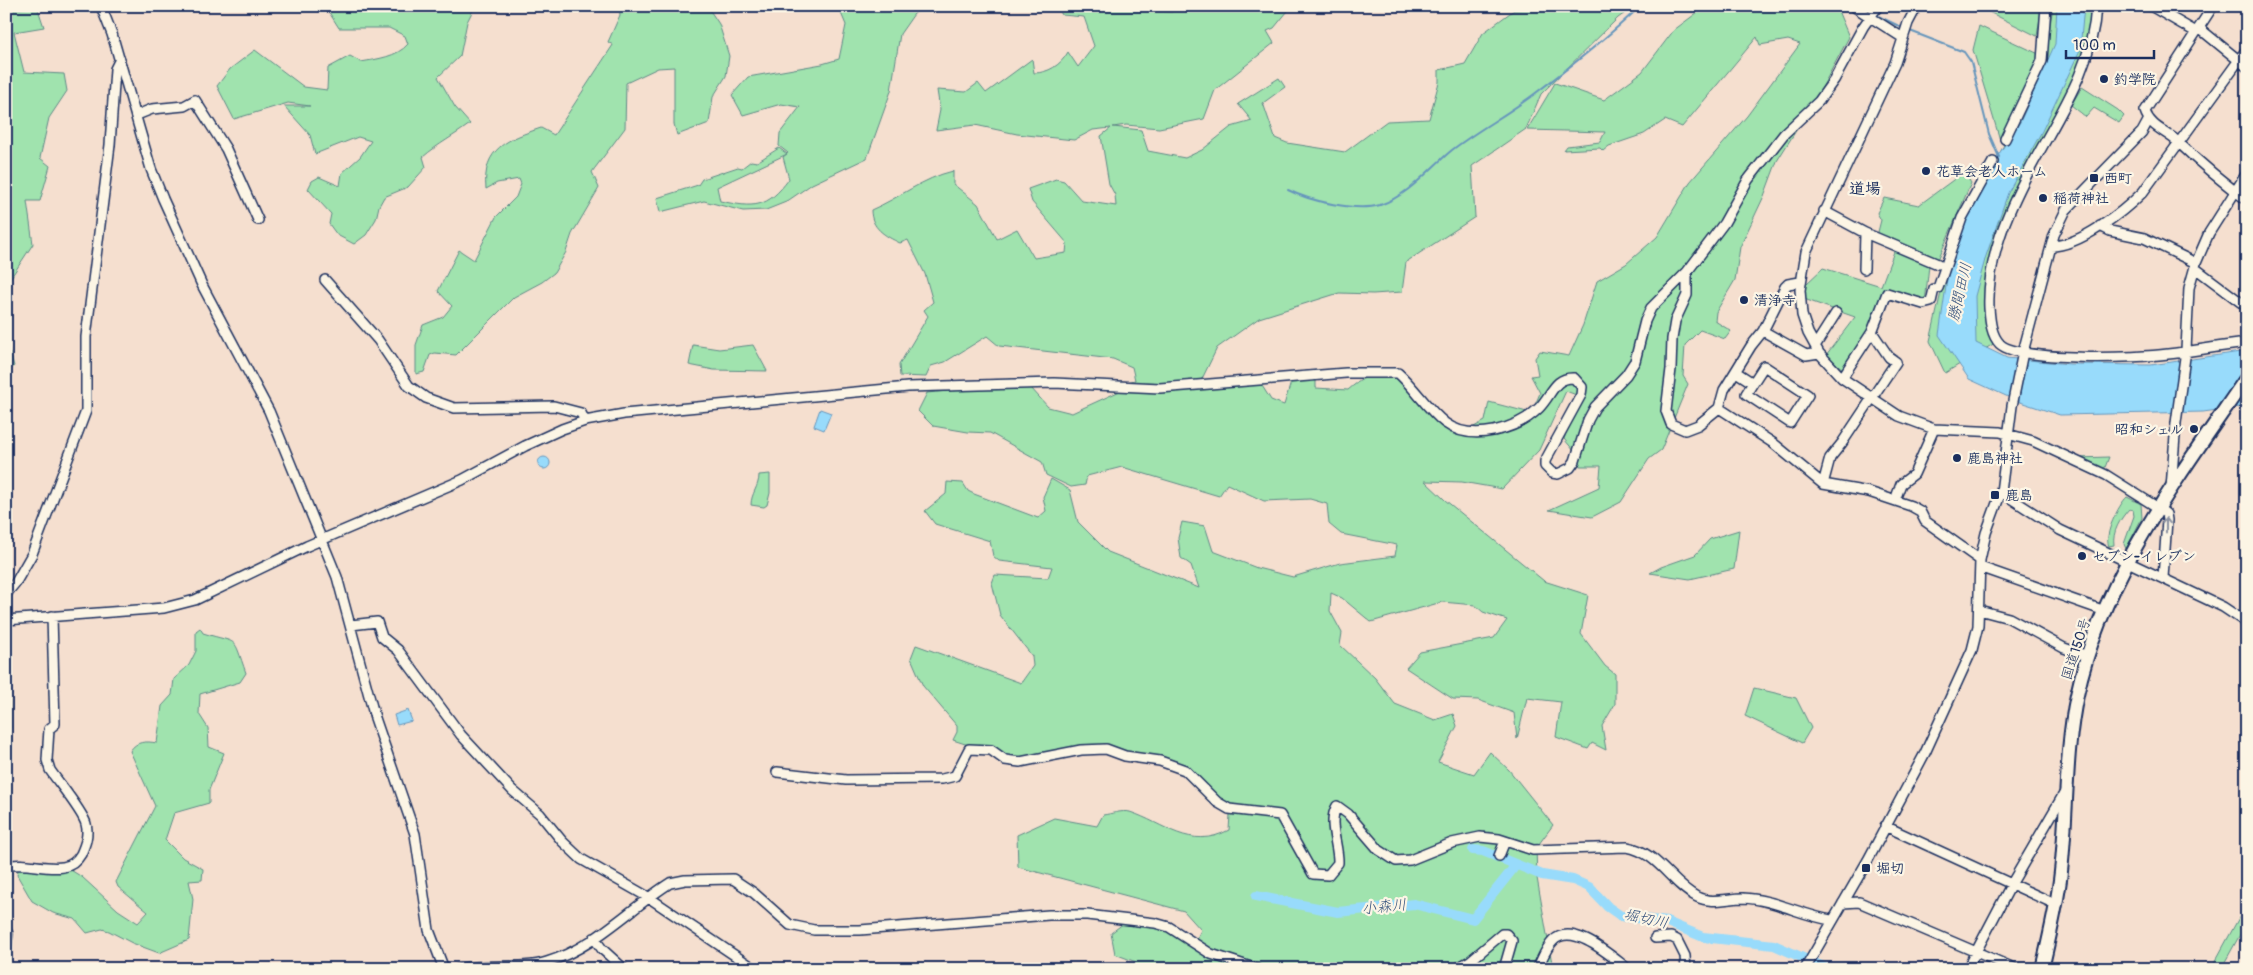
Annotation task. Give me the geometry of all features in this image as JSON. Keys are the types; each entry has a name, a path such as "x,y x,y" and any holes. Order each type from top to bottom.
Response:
{"highway":[{"name":"国道150号","path":"2042,969 2060,880 2077,696 2088,656 2105,611 2128,561 2170,493 2247,377"}],"street":[{"path":"101,6 120,59 151,169 173,223 202,285 269,411 338,577 374,718 415,834 429,930 444,969"},
{"path":"1917,6 1905,32 1895,63 1806,252 1800,282 1802,315 1817,350 1842,378 1899,416 1934,429 2009,434 2033,441 2106,475 2160,509 2166,514 2167,520 2163,578"},
{"path":"2005,139 2042,61 2046,6"},
{"path":"2096,6 2084,67 2065,110 2030,169 2006,219 1990,273 1990,320 1994,334 2000,344 2022,354 2099,357 2186,353 2247,343"},
{"path":"2151,6 2197,30 2247,67"},
{"path":"2213,6 2145,111 2148,121 2177,142 2190,156 2247,200"},
{"path":"1855,7 1873,12 1905,32"},
{"path":"6,620 178,605 208,595 322,540 462,480 525,446 585,422 634,413 908,386 1054,383 1160,388 1368,372 1398,373 1410,383 1432,412 1446,424 1461,430 1477,433 1492,431 1527,419 1541,406 1558,381 1565,377 1574,378 1582,387 1581,395 1545,461 1545,466 1552,473 1558,474 1570,468 1576,461 1588,420 1595,408 1626,375 1635,361 1645,320 1651,308 1687,272 1724,222 1748,180 1784,134 1819,101 1873,12"},
{"path":"2051,246 2060,246 2100,226 2124,210 2143,192 2177,142 2247,48"},
{"path":"6,594 16,582 32,554 86,411 86,337 110,145 115,69 120,59"},
{"path":"137,116 152,109 184,106 195,100 226,149 258,220"},
{"path":"1805,969 1925,753 1965,667 1978,626 1980,563 1986,533 2001,492 2013,402 2022,354 2054,235 2066,210 2142,132 2148,121"},
{"path":"1842,378 1872,332 1887,293 1923,304 1931,302 1934,289 1938,288 1964,215 1993,162"},
{"path":"2170,493 2176,423 2186,353 2189,288 2209,233 2247,173"},
{"path":"1824,211 1865,233 1938,264"},
{"path":"2100,226 2110,231 2144,238 2196,266 2247,307"},
{"path":"1864,269 1865,233"},
{"path":"1687,272 1687,296 1676,320 1672,339 1667,417 1675,427 1684,430 1698,425 1718,408 1724,390 1763,331 1785,287 1788,284 1800,282"},
{"path":"325,280 378,340 409,386 416,392 454,408 554,406 581,413 585,422"},
{"path":"1763,331 1806,355 1817,350 1836,313"},
{"path":"1823,484 1830,458 1896,362 1888,356 1872,332"},
{"path":"1764,366 1808,395 1790,423 1746,394 1753,383 1764,366"},
{"path":"1736,372 1753,383"},
{"path":"1872,378 1881,384"},
{"path":"1718,408 1774,443 1823,484 1869,492 1895,500 1920,511 1925,521 1980,563 2105,611"},
{"path":"1895,500 1901,484 1914,474 1934,429"},
{"path":"2001,492 2060,530 2223,607 2247,622"},
{"path":"1979,610 2010,618 2064,648 2088,656"},
{"path":"6,866 16,863 46,868 66,867 78,859 85,845 86,823 50,770 47,760 49,729 55,724 52,616"},
{"path":"351,625 376,622 382,637 398,650 461,735 512,790 540,814 562,841 581,859 648,897 755,969"},
{"path":"777,772 846,780 942,779 955,776 969,749 991,750 1005,760 1020,762 1081,750 1106,749 1125,756 1160,762 1185,770 1217,802 1229,809 1280,815 1313,874 1320,876 1328,875 1338,862 1334,826 1337,806 1348,814 1379,850 1396,861 1410,860 1472,838 1485,837 1533,850 1566,848 1637,849 1652,858 1686,888 1702,899 1743,898 1774,903 1814,917 1831,920"},
{"path":"1967,969 2012,883 2067,789"},
{"path":"1885,826 2055,904"},
{"path":"1499,856 1505,841"},
{"path":"459,969 475,965 546,962 571,953 648,897 670,884 685,880 732,879 754,893 790,925 814,930 860,930 1087,914 1155,923 1169,927 1211,954 1257,969"},
{"path":"1843,903 1859,902 2016,969"},
{"path":"6,930 8,934 6,946"},
{"path":"1456,969 1470,961 1502,934 1506,934 1512,940 1504,969"},
{"path":"1538,969 1554,940 1564,936 1576,936 1598,946 1628,969"},
{"path":"1656,938 1671,937 1677,940 1685,956 1686,969"},
{"path":"594,938 602,949 624,969"}],"green space":[{"path":"6,6 18,6 19,9 37,6 44,27 14,32 24,72 64,74 67,91 49,118 40,158 50,166 40,201 27,201 33,244 6,285"},
{"path":"325,6 475,6 467,22 460,56 438,77 455,107 470,124 423,157 426,167 408,187 384,197 379,206 376,219 366,235 354,244 337,235 329,224 331,214 308,189 312,181 319,177 340,186 342,173 360,157 371,141 358,137 315,154 310,135 284,106 310,106 288,103 234,119 217,86 230,69 255,50 304,87 327,90 328,68 350,56 361,62 386,57 398,52 408,44 405,36 389,28 339,28"},
{"path":"619,6 707,6 719,24 729,56 726,76 713,97 709,123 677,135 674,124 674,67 658,68 626,83 625,128 592,172 599,188 572,234 566,252 554,273 542,282 514,297 456,355 435,353 430,355 424,372 416,374 416,345 423,325 443,317 452,306 438,291 459,250 474,260 496,217 516,197 521,184 519,179 497,183 486,189 488,164 500,147 518,136 541,128 554,135 613,45 608,42 620,15"},
{"path":"838,6 924,6 914,14 900,34 891,91 867,158 812,184 786,202 766,210 743,211 704,201 660,212 657,198 698,185 702,179 738,167 742,168 751,161 757,162 779,148 787,154 779,146 780,133 800,107 781,104 743,115 732,95 748,77 822,64 839,59 846,25","holes":["786,154 783,157 789,179 774,196 759,204 751,205 720,201 717,187"]},
{"path":"1057,6 1153,6 1155,11 1172,12 1180,6 1292,6 1274,28 1267,31 1274,43 1215,90 1204,119 1159,128 1126,125 1113,127 1141,130 1148,151 1185,158 1202,150 1231,127 1252,121 1238,104 1279,78 1285,87 1263,103 1275,138 1287,143 1345,152 1387,121 1429,119 1439,82 1439,70 1465,64 1483,33 1514,10 1564,6 1635,6 1618,18 1541,94 1526,129 1472,166 1475,217 1406,262 1402,292 1373,294 1339,293 1259,318 1217,348 1200,383 1259,381 1271,400 1284,405 1292,379 1316,377 1316,388 1348,390 1365,378 1380,373 1392,374 1402,379 1412,388 1444,421 1470,429 1485,421 1489,402 1527,412 1533,410 1540,393 1531,376 1538,375 1535,358 1540,351 1569,356 1583,325 1597,281 1626,264 1657,237 1690,182 1747,116 1800,44 1788,40 1760,45 1757,37 1682,127 1665,120 1644,134 1609,146 1603,151 1600,148 1564,150 1567,146 1600,142 1605,132 1527,130 1555,83 1604,100 1642,72 1674,30 1706,6 1836,6 1849,37 1817,97 1777,161 1764,196 1740,247 1735,280 1716,312 1715,321 1731,331 1725,339 1700,330 1685,345 1683,376 1688,384 1661,450 1649,459 1621,502 1592,517 1549,510 1599,487 1601,466 1580,466 1575,452 1564,439 1579,396 1566,391 1539,450 1502,489 1462,482 1425,481 1445,500 1544,581 1588,595 1581,634 1605,666 1615,674 1615,704 1602,726 1606,750 1592,743 1588,749 1556,737 1561,702 1527,698 1517,739 1514,713 1478,700 1453,699 1406,668 1420,652 1494,638 1507,620 1483,612 1475,605 1442,602 1371,622 1342,598 1331,593 1330,611 1342,633 1340,645 1375,678 1395,704 1435,720 1453,714 1457,726 1438,762 1474,774 1490,752 1509,770 1553,825 1536,848 1537,878 1553,969 1133,969 1136,962 1115,954 1111,933 1128,920 1169,927 1194,944 1201,930 1184,911 1018,867 1017,835 1054,818 1097,826 1103,815 1130,812 1178,833 1202,838 1215,836 1229,830 1230,815 1206,798 1195,779 1139,754 1100,749 1017,761 953,740 957,732 957,726 923,686 911,658 916,645 1021,683 1033,666 1032,656 1000,615 992,583 995,575 1048,578 1052,567 999,561 993,556 990,541 935,524 925,511 946,494 947,482 963,483 968,491 974,494 1038,518 1046,511 1043,497 1051,479 1070,490 1078,522 1108,552 1199,588 1191,565 1181,558 1178,538 1182,522 1205,526 1213,551 1257,568 1293,577 1340,563 1395,556 1397,545 1341,534 1329,524 1327,504 1310,499 1264,501 1227,484 1219,496 1122,467 1087,476 1085,485 1071,487 1046,475 1042,462 990,433 968,432 933,426 918,411 927,393 999,386 1031,388 1048,407 1072,413 1120,391 1119,384 1135,380 1132,367 1113,359 999,346 987,336 945,362 931,366 926,377 900,376 899,365 928,316 924,310 933,302 925,274 908,240 900,243 880,231 873,222 871,210 931,178 953,171 953,184 978,204 997,239 1017,229 1034,258 1066,253 1067,243 1032,202 1028,189 1056,179 1064,181 1082,201 1116,206 1115,195 1109,184 1101,136 1111,128 1093,130 1074,140 1017,134 975,125 936,130 940,110 937,90 966,92 978,83 986,93 1032,59 1034,73 1039,73 1049,70 1058,64 1068,52 1078,67 1094,46 1084,17 1062,15"},
{"path":"1989,6 2042,6 2037,36 1987,11"},
{"path":"2053,6 2092,6 2087,56 2018,189 1984,299 1995,343 1945,373 1930,341 1944,279 1989,175 2033,86 2047,45"},
{"path":"1979,26 2041,55 2007,135 2000,140 1973,50"},
{"path":"2082,87 2118,110 2124,116 2119,123 2094,108 2086,117 2071,105"},
{"path":"1964,172 1971,183 1937,262 1904,252 1929,265 1925,303 1890,290 1844,370 1826,355 1855,317 1804,299 1806,284 1823,268 1881,286 1895,249 1876,240 1881,220 1877,213 1884,198 1919,205"},
{"path":"6,340 14,366 6,375"},
{"path":"693,345 719,349 753,345 767,371 714,370 689,365"},
{"path":"2109,457 2104,470 2076,458"},
{"path":"770,474 770,493 767,505 764,507 751,505 759,475"},
{"path":"2127,497 2141,504 2142,518 2126,549 2124,544 2134,516 2133,510 2129,509 2117,526 2114,535 2114,545 2109,546 2108,535 2110,528 2116,513"},
{"path":"1739,530 1734,569 1690,579 1650,573 1695,555 1710,539"},
{"path":"200,628 203,633 233,643 239,652 246,673 240,682 200,694 199,714 208,728 209,747 224,753 209,790 209,803 174,813 165,840 183,858 203,869 202,880 189,881 193,899 189,940 159,953 102,929 87,933 75,919 53,913 32,901 17,875 19,866 69,869 82,877 118,910 138,923 148,912 118,887 116,882 155,806 130,751 135,745 142,742 157,743 162,706 172,695 174,679 189,665 196,651 196,631"},
{"path":"1754,688 1796,698 1811,728 1802,743 1745,716"},
{"path":"6,691 9,691 11,728 6,727"},
{"path":"2247,903 2247,922 2221,969 2211,969"}],"water":[{"name":"勝間田川","path":"2057,6 2084,6 2080,50 2042,131 2008,193 1986,256 1975,296 1976,343 2007,358 2070,364 2151,365 2247,351 2247,406 2203,412 2060,415 2017,401 1969,379 1939,335 1949,265 1962,218 1989,169 2020,122 2055,44"},
{"path":"820,409 831,413 824,430 814,426"},
{"path":"542,457 546,457 550,463 546,469 542,469 538,465 538,461"},
{"path":"408,710 412,721 397,725 394,715"}],"waterway":[{"path":"1288,190 1308,198 1346,206 1370,207 1390,201 1418,181 1452,150 1527,100 1574,64 1633,13 1637,6"},
{"path":"1864,6 1870,11"},
{"path":"1876,15 1903,28"},
{"path":"1910,31 1964,52 1971,62 1989,134 1999,157"},
{"name":"堀切川","path":"1473,850 1483,851 1542,875 1573,880 1589,887 1608,907 1621,916 1667,922 1703,937 1774,945 1828,969"},
{"name":"小森川","path":"1256,896 1338,912 1414,904 1473,919 1516,865"}],"place":[{"name":"釣学院","path":"2104,79"},
{"name":"花草会老人ホーム","path":"1926,171"},
{"name":"西町","path":"2094,178"},
{"name":"稲荷神社","path":"2043,198"},
{"name":"清浄寺","path":"1744,300"},
{"name":"昭和シェル","path":"2194,429"},
{"name":"鹿島神社","path":"1957,458"},
{"name":"鹿島","path":"1995,495"},
{"name":"セブン-イレブン","path":"2082,556"},
{"name":"堀切","path":"1866,868"}],"district":[{"name":"道場","path":"1865,189"}]}
